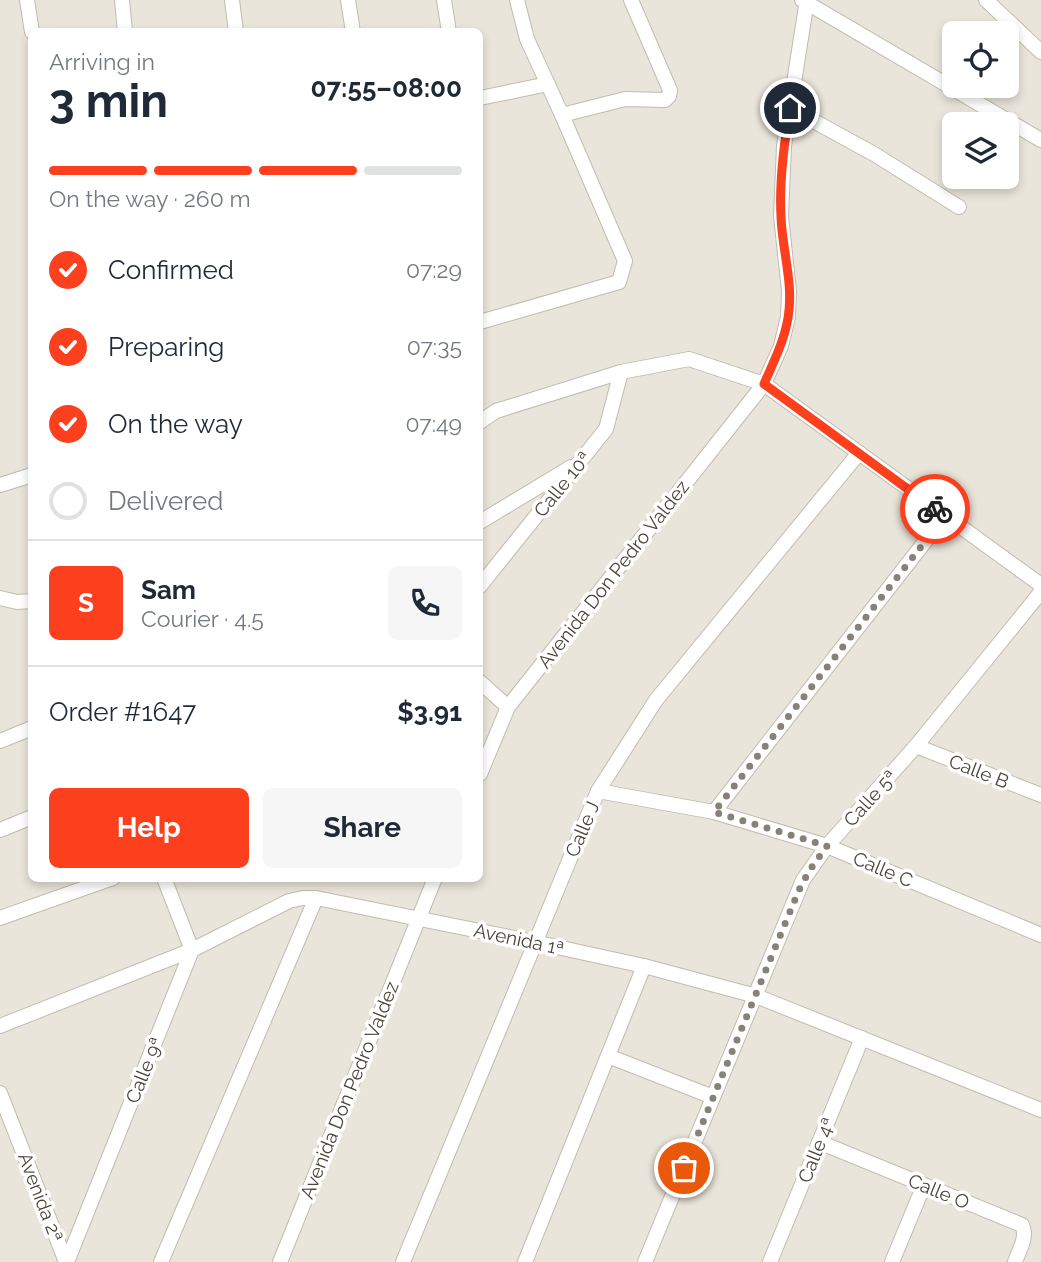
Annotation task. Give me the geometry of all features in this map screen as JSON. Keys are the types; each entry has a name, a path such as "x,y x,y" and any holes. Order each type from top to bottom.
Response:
{"street":[{"path":"27,0 31,28"},
{"path":"122,0 125,28"},
{"path":"232,0 236,28"},
{"path":"348,0 352,28"},
{"path":"444,0 448,28"},
{"path":"483,320 619,282 625,261 527,39 517,0"},
{"path":"562,115 625,99 665,100 670,96 670,90 631,0"},
{"path":"805,0 1041,140"},
{"name":"Avenida Don Pedro Valdez","path":"483,767 508,707 764,384 781,346 788,317 789,291 781,216 784,146 805,0"},
{"path":"986,0 1041,52"},
{"path":"483,96 548,84"},
{"path":"790,108 874,154 959,207"},
{"path":"483,420 496,411 621,372 690,359 764,384 1041,585"},
{"name":"Calle 10ª","path":"483,582 606,429 621,372"},
{"name":"Calle J","path":"403,1262 598,791 656,700 859,453"},
{"path":"483,520 580,462"},
{"path":"0,485 28,476"},
{"path":"714,812 945,516"},
{"name":"Calle 5ª","path":"645,1262 809,871 827,846 916,746 1041,592"},
{"path":"0,598 28,601"},
{"path":"483,685 508,707"},
{"path":"0,741 28,730"},
{"name":"Calle B","path":"916,746 1041,795"},
{"name":"Calle C","path":"598,791 714,812 827,846 1041,935"},
{"path":"0,830 28,819"},
{"path":"0,918 102,882"},
{"path":"166,882 192,950"},
{"name":"Avenida Don Pedro Valdez","path":"280,1262 433,882"},
{"path":"161,1262 316,898"},
{"name":"Avenida 1ª","path":"0,1026 192,950 289,901 316,898 643,966 756,996 1041,1110"},
{"name":"Calle 9ª","path":"66,1262 192,950"},
{"path":"525,1262 643,966"},
{"name":"Calle 4ª","path":"770,1262 862,1038"},
{"path":"608,1056 713,1097"},
{"name":"Avenida 2ª","path":"0,1093 66,1262"},
{"name":"Calle O","path":"819,1142 1022,1225 1025,1236 1014,1262"},
{"path":"892,1262 924,1185"}],"shaded area":[{"path":"0,0 1041,0 1041,1262 0,1262"}],"way so far":[{"path":"684,1168 803,880 827,846 714,812 945,516 935,509"}],"route":[{"path":"790,108 784,146 781,216 789,291 788,317 781,346 764,384 935,509"}]}
